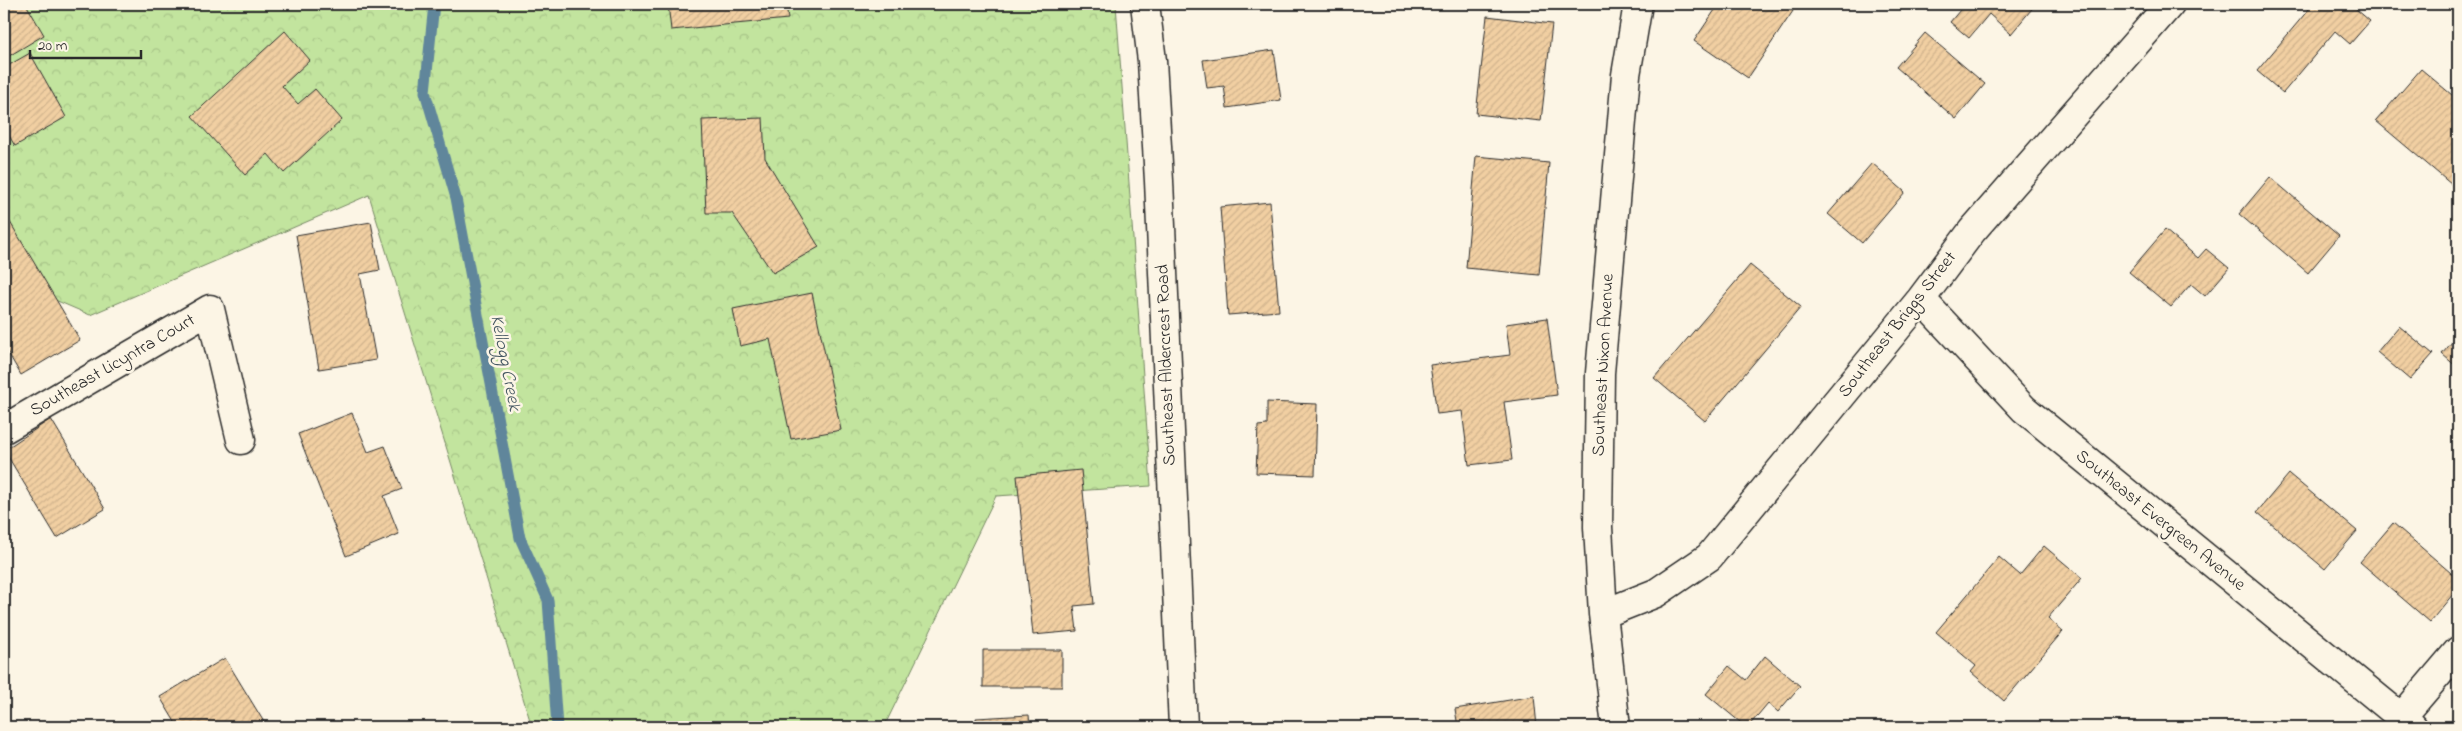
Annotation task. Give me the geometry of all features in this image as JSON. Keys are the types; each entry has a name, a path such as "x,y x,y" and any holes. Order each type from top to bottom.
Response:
{"street":[{"name":"Southeast Aldercrest Road","path":"1145,4 1152,61 1159,181 1183,727"},
{"name":"Southeast Nixon Avenue","path":"1616,727 1603,614 1598,527 1600,373 1626,75 1638,4"},
{"name":"Southeast Briggs Street","path":"1603,614 1656,594 1709,557 1921,300 1972,231 2170,4"},
{"name":"Southeast Evergreen Avenue","path":"1921,300 2024,409 2407,723"},
{"name":"Southeast Licyntra Court","path":"4,429 210,309 241,440"},
{"path":"2407,723 2458,651"}],"green space":[{"path":"4,4 1116,4 1151,486 996,496 884,727 532,727 369,195 90,315 4,278"}],"building":[{"path":"12,4 26,4 44,35 4,59 4,9"},
{"path":"668,4 786,4 788,19 671,30"},
{"path":"1719,4 1782,4 1793,11 1748,78 1694,41"},
{"path":"1965,4 1980,6 1982,4 2036,4 2011,34 1989,14 1969,38 1950,22"},
{"path":"2302,4 2350,4 2370,21 2350,44 2335,31 2283,93 2257,71 2309,9"},
{"path":"1487,16 1552,24 1541,121 1476,114"},
{"path":"285,31 310,60 282,86 298,104 315,89 342,120 284,173 268,154 245,175 192,116"},
{"path":"1925,33 1985,84 1956,119 1896,67"},
{"path":"1274,50 1281,100 1227,108 1224,86 1207,88 1203,60"},
{"path":"30,53 66,117 15,146 4,127 4,68"},
{"path":"2421,69 2458,100 2458,190 2376,121"},
{"path":"763,118 765,158 819,247 773,273 732,213 706,213 702,120"},
{"path":"1476,156 1549,163 1539,275 1466,268"},
{"path":"1872,163 1905,192 1862,243 1828,214"},
{"path":"2270,177 2339,236 2308,273 2239,214"},
{"path":"1270,202 1279,311 1228,315 1220,207"},
{"path":"4,212 80,340 21,375 4,346"},
{"path":"371,222 380,270 360,274 376,360 319,369 296,235"},
{"path":"2165,230 2198,258 2206,249 2229,268 2205,296 2191,284 2171,307 2129,272"},
{"path":"1750,265 1801,307 1705,421 1654,378"},
{"path":"812,293 841,430 791,439 770,339 740,346 733,309"},
{"path":"1547,318 1557,395 1504,402 1512,460 1469,465 1462,411 1437,414 1430,365 1510,355 1506,324"},
{"path":"2399,326 2433,354 2410,380 2377,352"},
{"path":"2458,335 2458,368 2442,354"},
{"path":"1267,402 1317,404 1315,475 1256,473 1258,426 1267,425"},
{"path":"352,413 368,452 385,446 402,489 384,496 399,534 346,556 298,434"},
{"path":"51,419 105,509 57,538 4,450"},
{"path":"1081,470 1094,604 1074,606 1077,631 1033,635 1017,476"},
{"path":"2289,474 2357,531 2325,569 2257,512"},
{"path":"2393,523 2458,579 2458,588 2430,622 2360,562"},
{"path":"2044,546 2082,578 2048,618 2063,631 2004,701 1971,672 1976,666 1936,632 1999,557 2020,575"},
{"path":"983,650 1062,650 1062,687 983,687"},
{"path":"1765,656 1800,686 1778,712 1768,703 1746,727 1706,694 1729,666 1746,680"},
{"path":"225,658 267,727 178,727 160,697"},
{"path":"1534,696 1537,727 1458,727 1455,709"},
{"path":"1029,715 1030,727 976,727 976,718"}],"waterway":[{"name":"Kellogg Creek","path":"434,4 425,92 456,198 520,538 548,600 557,727"}]}
